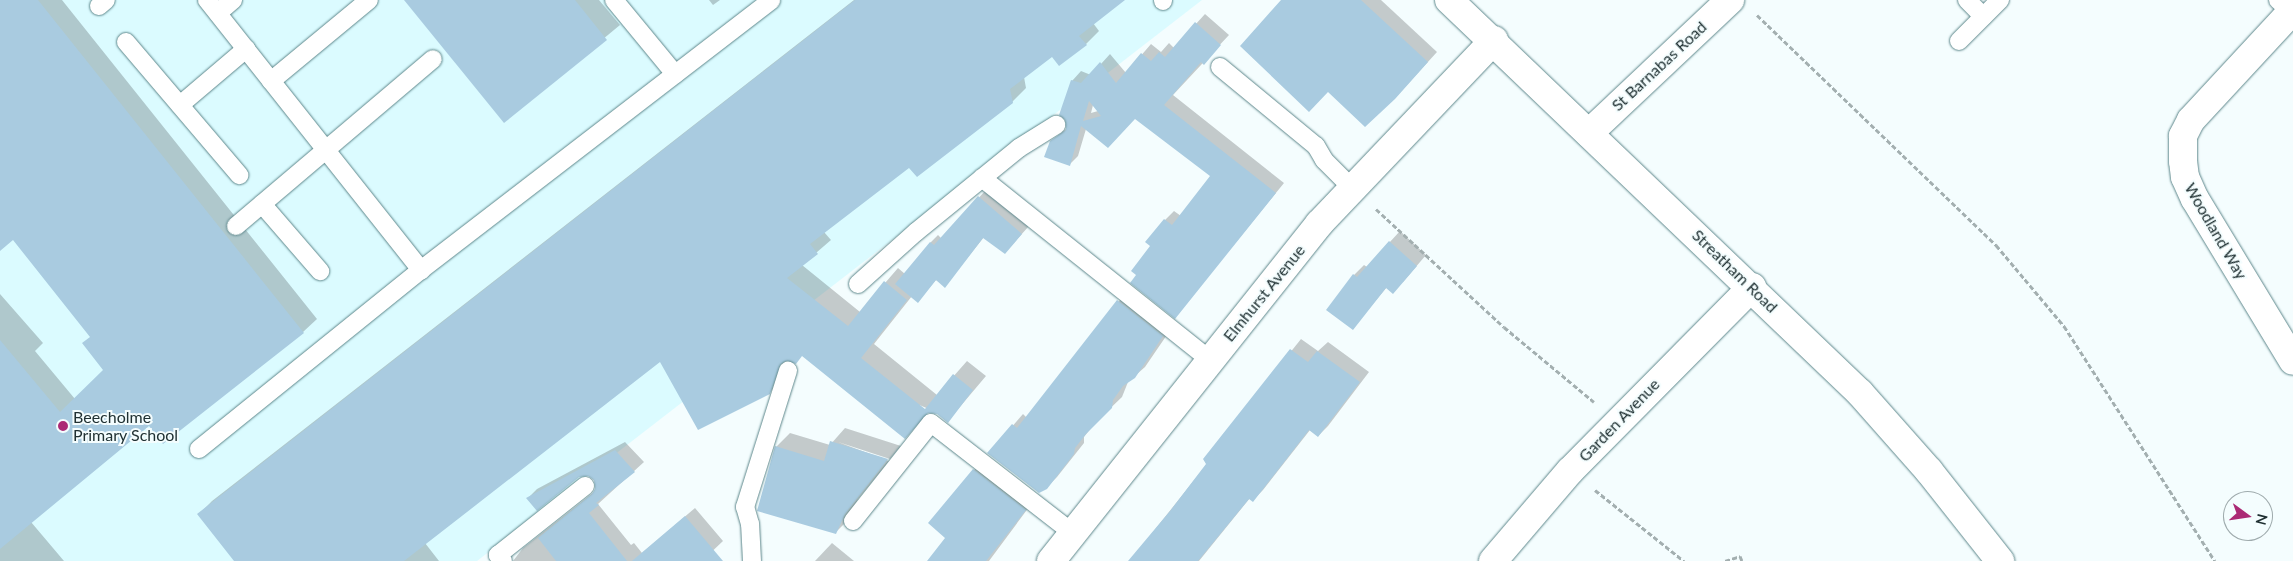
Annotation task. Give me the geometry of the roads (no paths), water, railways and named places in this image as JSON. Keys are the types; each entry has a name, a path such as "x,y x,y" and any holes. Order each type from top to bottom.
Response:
{"street":[{"name":"Streatham Road","path":"1449,0 1494,40 1752,287 1866,400 1929,471 2000,561"},
{"name":"St Barnabas Road","path":"1589,133 1741,5"},
{"name":"Woodland Way","path":"2287,7 2191,120 2183,136 2183,161 2185,178 2195,199 2293,361"},
{"name":"Elmhurst Avenue","path":"1051,561 1318,224 1494,40"},
{"name":"Garden Avenue","path":"1493,561 1570,470 1752,287"}],"lane":[{"path":"233,0 212,7 421,270"},
{"path":"272,81 370,0"},
{"path":"614,0 675,74"},
{"path":"199,450 421,270 771,0"},
{"path":"1967,0 1983,16"},
{"path":"1959,41 2000,0"},
{"path":"126,42 238,175"},
{"path":"180,105 246,49"},
{"path":"236,226 434,59"},
{"path":"1220,67 1316,146 1324,160 1353,189"},
{"path":"858,284 1019,148 1056,125"},
{"path":"982,178 1210,360"},
{"path":"262,204 320,271"},
{"path":"752,561 750,524 746,507 788,372"},
{"path":"853,521 931,423 1073,533"},
{"path":"497,559 585,486"}],"place":[{"name":"Beecholme Primary School","path":"63,426"}]}
